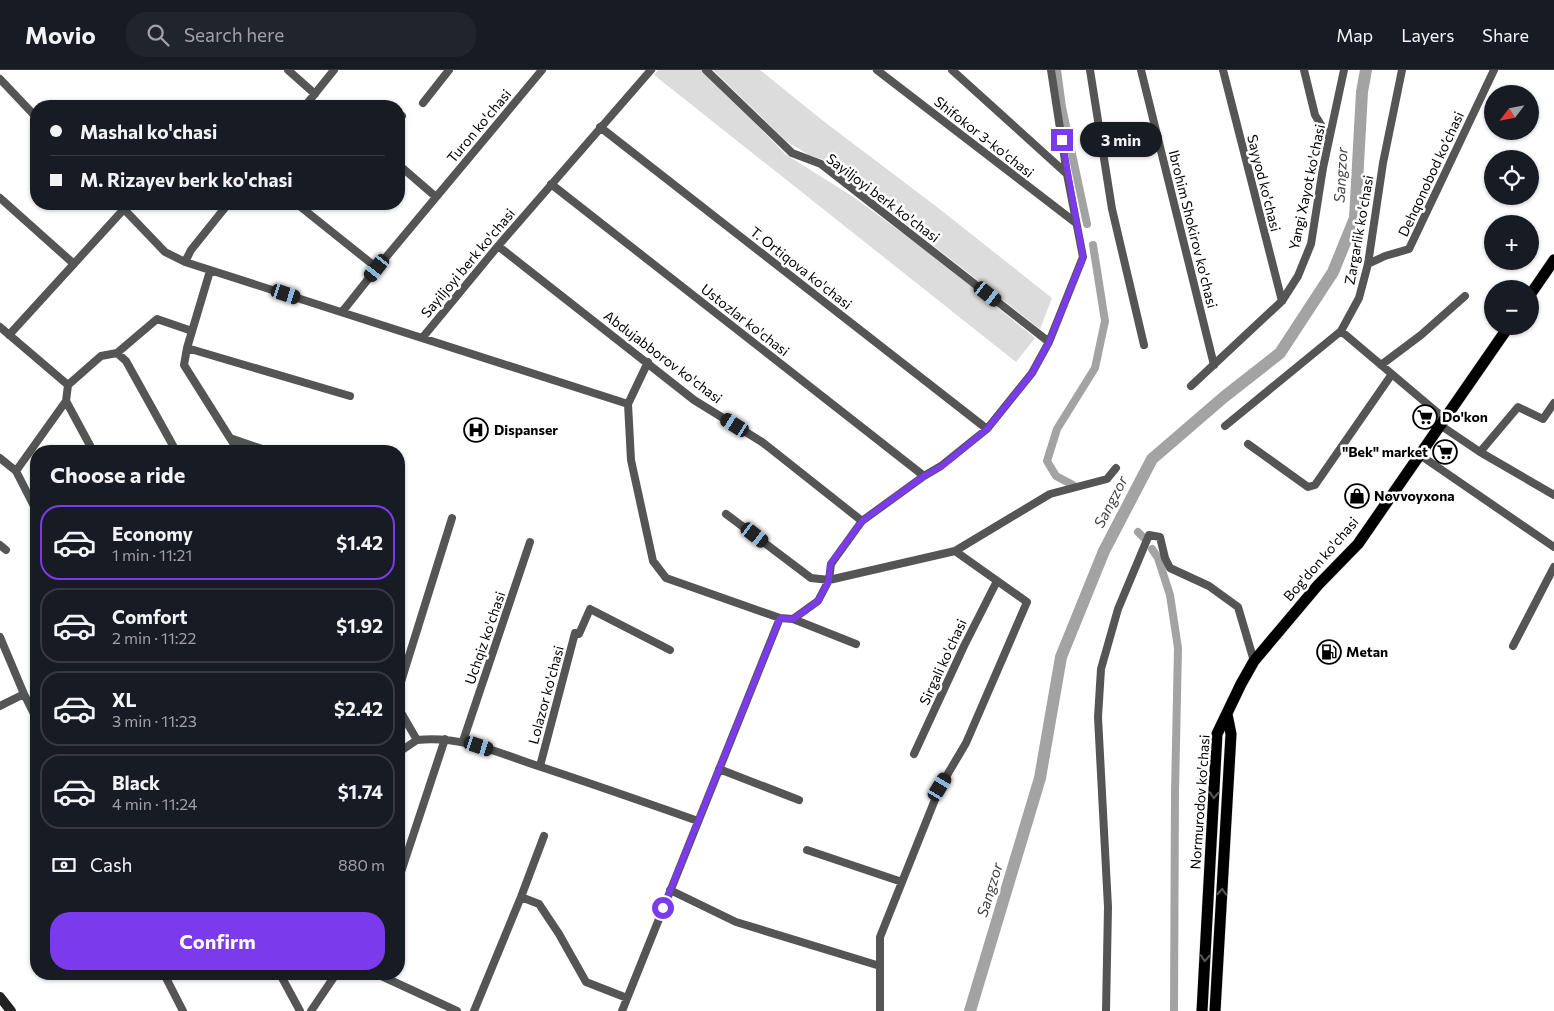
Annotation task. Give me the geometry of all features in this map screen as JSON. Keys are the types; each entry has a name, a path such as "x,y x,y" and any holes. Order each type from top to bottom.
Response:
{"main road":[{"path":"1539,282 1554,260"},
{"name":"Bog'don ko'chasi","path":"1227,714 1254,661 1317,586 1358,544 1503,335"},
{"name":"Normurodov ko'chasi","path":"1202,1011 1218,734 1227,714"},
{"name":"Normurodov ko'chasi","path":"1215,1011 1231,734 1227,714"},
{"path":"0,997 11,1011"}],"street":[{"path":"288,70 315,94"},
{"path":"310,100 334,70"},
{"path":"423,103 448,70"},
{"name":"Turon ko'chasi","path":"342,312 542,70"},
{"name":"Sayiljoyi berk ko'chasi","path":"423,337 498,246 651,70"},
{"name":"Sayiljoyi berk ko'chasi","path":"706,70 792,153 821,164 1049,342"},
{"name":"Shifokor 3-ko'chasi","path":"877,70 1076,223"},
{"path":"952,70 1068,174"},
{"path":"793,619 818,601 829,580 830,564 862,521 924,476 942,466 987,429 1032,373 1049,342 1083,257 1051,70"},
{"path":"1090,70 1112,210 1144,345"},
{"name":"Ibrohim Shokirov ko'chasi","path":"1141,70 1214,364"},
{"name":"Sayyod ko'chasi","path":"1223,70 1282,302"},
{"path":"1304,70 1315,115 1329,138"},
{"name":"Yangi Xayot ko'chasi","path":"1192,386 1282,302 1298,276 1311,244 1323,168 1344,70"},
{"name":"Zargarlik ko'chasi","path":"1225,426 1341,331 1359,298 1368,264 1383,163 1402,70"},
{"name":"Dehqonobod ko’chasi","path":"1368,264 1385,256 1409,249 1494,70"},
{"path":"0,78 30,110"},
{"name":"T. Ortiqova ko'chasi","path":"600,127 987,429"},
{"path":"405,170 436,197"},
{"name":"Ustozlar ko'chasi","path":"551,184 924,476"},
{"path":"0,198 74,264"},
{"path":"9,335 74,264 118,210"},
{"name":"Sayiljoyi berk ko'chasi","path":"125,210 165,252 185,262 628,404"},
{"path":"185,262 191,250 223,210"},
{"path":"304,210 377,268"},
{"name":"Abdujabborov ko'chasi","path":"498,246 694,400 762,442 862,521"},
{"path":"210,271 187,348 184,365 234,445"},
{"path":"1381,364 1421,335 1465,296"},
{"path":"35,445 66,401 68,385 101,356 117,353 157,319 192,331"},
{"path":"0,327 68,385"},
{"path":"1341,331 1381,364 1443,422 1480,452 1554,495"},
{"path":"187,348 350,396"},
{"path":"117,353 126,361 173,445"},
{"path":"648,362 628,404 631,460 652,561 666,578 780,618 793,619 856,644"},
{"path":"1248,444 1308,487 1314,485 1392,374"},
{"path":"66,401 90,445"},
{"path":"1480,452 1518,407 1543,419 1554,403"},
{"path":"230,438 250,445"},
{"path":"16,471 30,451"},
{"path":"1420,455 1554,547"},
{"path":"0,458 16,471 30,498"},
{"path":"726,514 811,578 829,580 955,551 1050,494 1107,479 1116,468"},
{"path":"405,669 452,518"},
{"path":"1106,1011 1108,907 1098,717 1101,669 1118,609 1149,535 1160,537 1165,558 1170,568 1209,586 1238,607 1254,661"},
{"name":"Uchqiz ko'chasi","path":"463,741 530,542"},
{"path":"880,1011 880,936 940,787 966,743 1027,602 955,551"},
{"path":"1513,646 1554,567"},
{"name":"Sirgali ko'chasi","path":"914,754 964,646 997,581"},
{"name":"Lolazor ko'chasi","path":"540,766 575,633 579,634 590,609 670,650"},
{"path":"622,1011 780,618"},
{"path":"0,637 30,706"},
{"path":"0,706 24,694"},
{"path":"405,719 417,740"},
{"path":"405,748 417,740 433,738 463,741 698,821"},
{"path":"405,860 445,739"},
{"path":"719,769 799,800"},
{"path":"474,1011 522,897 544,836"},
{"path":"807,850 902,882"},
{"path":"670,890 736,922 880,966"},
{"path":"522,897 539,904 559,934 586,982 627,998"},
{"path":"167,980 182,1011"},
{"path":"283,980 300,1011"},
{"path":"311,1011 332,980"},
{"path":"389,980 457,1011"}],"shaded area":[{"path":"658,70 701,70 785,154 852,196 939,260 1035,338 1016,362 654,75"},
{"path":"713,70 760,70 1052,298 1040,329 824,160 809,155 786,141"}],"waterway":[{"path":"1057,70 1062,107 1087,224"},
{"name":"Sangzor","path":"970,1011 1040,778 1061,657 1104,551 1152,459 1224,397 1280,353 1333,272 1355,218 1362,92 1366,70"},
{"path":"1073,485 1056,476 1047,461 1057,429 1095,368 1105,321 1093,245"},
{"path":"1138,532 1144,538"},
{"path":"1152,549 1158,558 1170,595 1178,648 1174,1011"}],"place":[{"name":"Do'kon","path":"1425,417"},
{"name":"Dispanser","path":"476,430"},
{"name":"\"Bek\" market","path":"1445,452"},
{"name":"Novvoyxona","path":"1357,496"},
{"name":"Metan","path":"1329,652"}],"route":[{"path":"663,908 780,618 793,619 818,601 829,580 830,564 862,521 924,476 942,466 987,429 1032,373 1049,342 1083,257 1062,140"}]}
